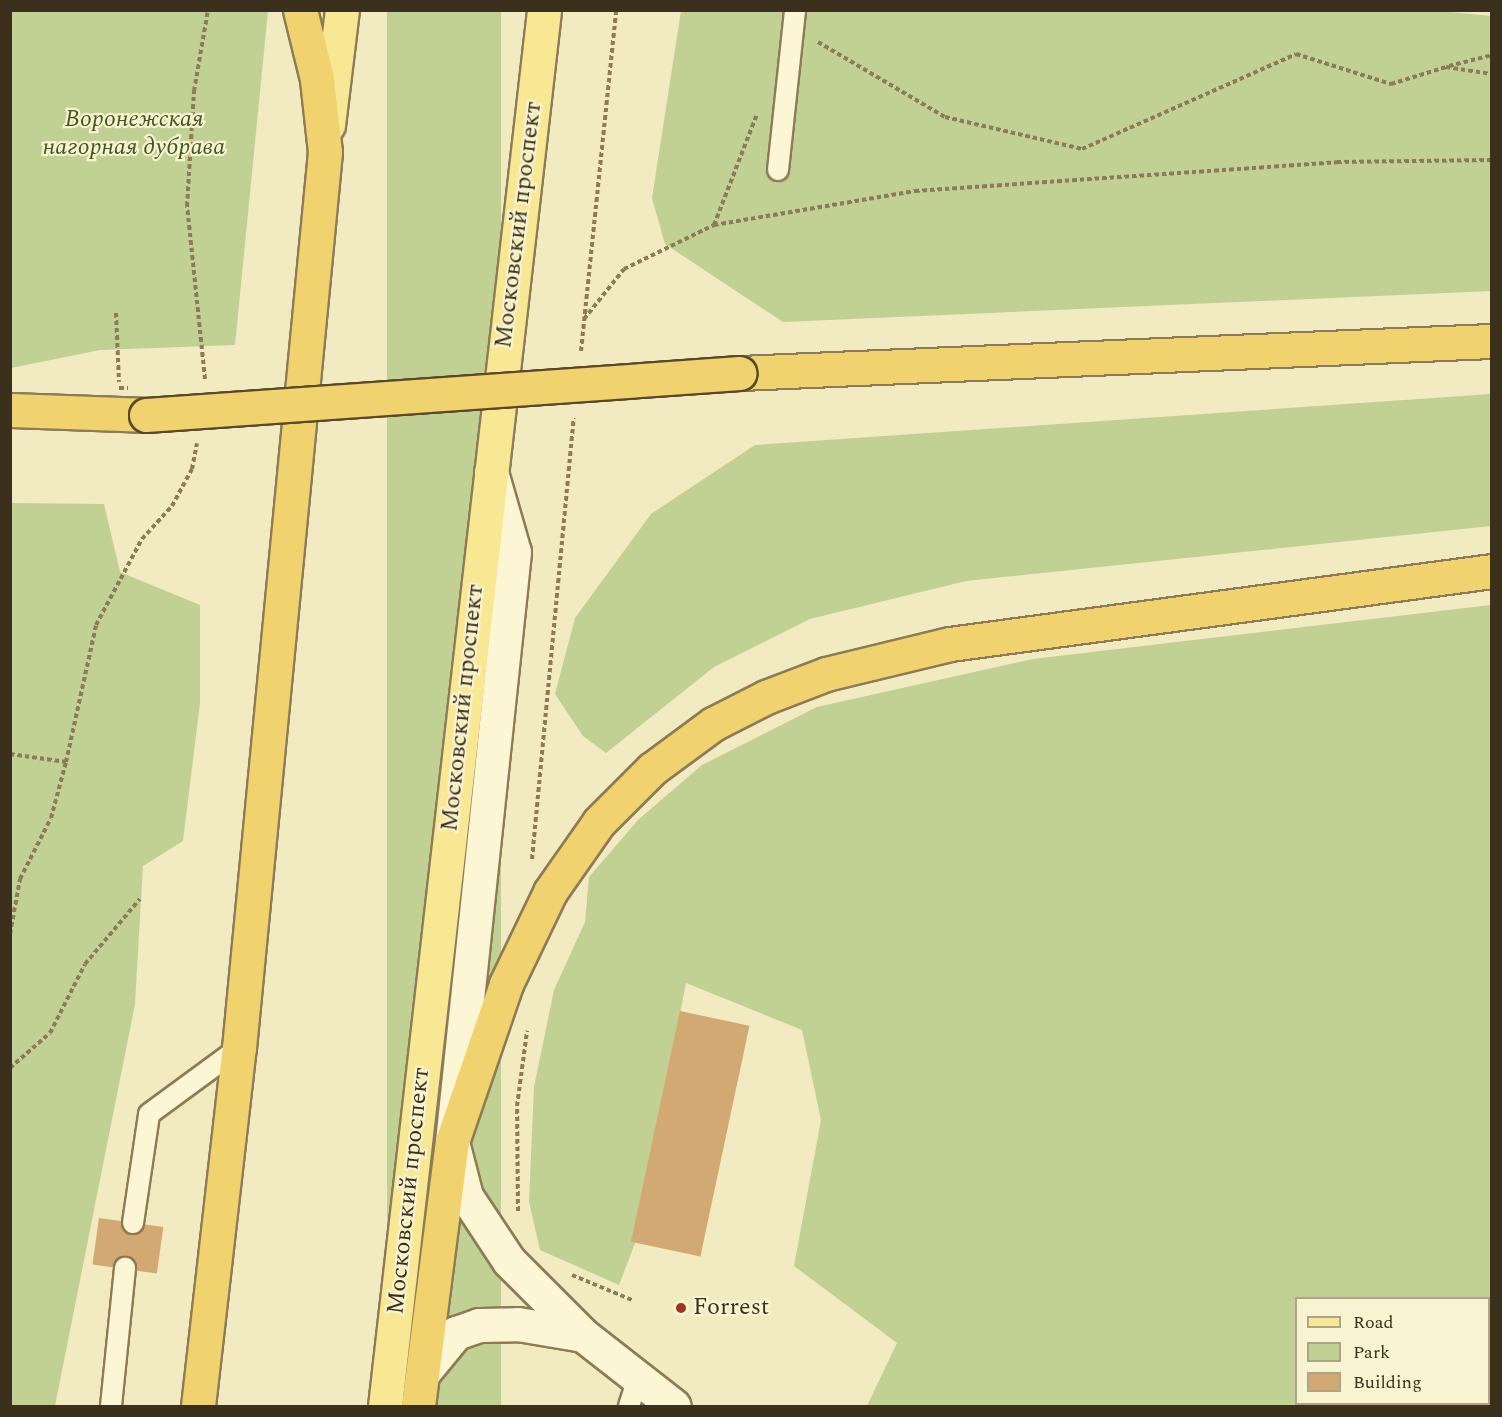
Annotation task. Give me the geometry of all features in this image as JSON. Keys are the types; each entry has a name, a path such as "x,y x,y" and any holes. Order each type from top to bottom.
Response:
{"highway":[{"path":"198,1407 239,1048 325,152 317,79 300,10"},
{"path":"10,410 146,415 740,373 1491,341"},
{"path":"418,1407 452,1142 506,984 550,892 599,822 652,769 714,723 826,674 950,644 1491,571"}],"main road":[{"path":"325,152 342,10"},
{"name":"Московский проспект","path":"385,1407 490,467 544,10"}],"street":[{"path":"490,467 514,552 452,1142 466,1196 487,1232 509,1261 583,1335 634,1392 674,1407"},
{"path":"423,1373 456,1333 479,1325 518,1324 583,1335"}],"lane":[{"path":"778,170 795,10"},
{"path":"133,1223 149,1113 239,1048"},
{"path":"111,1407 125,1269"}],"path":[{"path":"205,384 187,206 195,91 208,10"},
{"path":"580,356 616,10"},
{"path":"714,225 750,122 816,41 819,31"},
{"path":"816,41 945,117 1082,149 1296,54 1391,84 1491,55"},
{"path":"1446,67 1491,74"},
{"path":"584,320 624,269 714,225 915,191 1325,162 1491,160"},
{"path":"116,314 119,388"},
{"path":"531,865 574,415"},
{"path":"10,934 20,879 51,818 66,762 96,625 142,539 172,506 192,469 199,436"},
{"path":"10,754 66,762"},
{"path":"10,1068 50,1034 85,964 140,899"},
{"path":"521,1221 516,1201 517,1106 528,1024"},
{"path":"562,1272 632,1300"}],"green space":[{"name":"Воронежская нагорная дубрава","path":"11,10 268,11 235,345 100,350 11,368"},
{"path":"1431,10 1491,16 1491,291 783,322 665,244 652,198 681,11"},
{"path":"387,11 501,11 501,1406 387,1406"},
{"path":"1491,394 1491,526 966,581 810,619 714,667 606,753 583,736 555,694 575,618 651,514 755,445"},
{"path":"11,503 104,504 120,572 200,605 200,703 183,841 143,866 135,1004 55,1406 10,1406"},
{"path":"1491,605 1491,1406 867,1406 897,1343 794,1266 821,1120 802,1030 686,983 637,1238 619,1285 540,1250 529,1202 534,1087 554,990 585,922 589,877 638,820 702,765 817,707 1033,659"}],"building":[{"path":"680,1011 749,1026 700,1257 631,1242"},
{"path":"99,1218 163,1227 157,1274 92,1265"}],"place":[{"name":"Forrest","path":"681,1308"}]}
